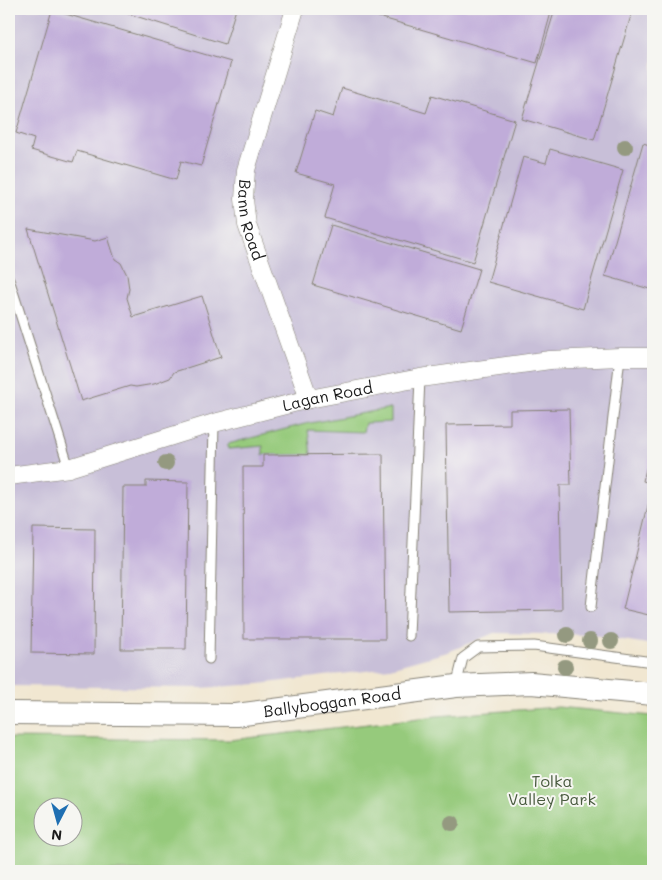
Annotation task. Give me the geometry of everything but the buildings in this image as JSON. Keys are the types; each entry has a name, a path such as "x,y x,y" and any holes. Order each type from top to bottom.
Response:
{"street":[{"name":"Bann Road","path":"295,9 246,170 244,199 247,225 309,399"},
{"name":"Lagan Road","path":"9,476 69,468 214,423 309,399 420,378 550,360 620,357 653,358"},
{"name":"Ballyboggan Road","path":"9,713 236,715 456,686 531,683 653,694"}],"lane":[{"path":"9,279 69,468"},
{"path":"591,607 620,357"},
{"path":"408,636 420,378"},
{"path":"208,660 214,423"},
{"path":"456,686 463,658 478,647 534,646 653,662"}],"shaded area":[{"path":"9,9 653,9 653,645 593,635 494,633 448,652 390,668 259,684 201,688 9,686"}],"green space":[{"path":"391,408 391,422 365,423 363,432 308,430 311,455 263,455 263,446 228,449 228,444 305,424"},
{"name":"Tolka Valley Park","path":"558,707 653,716 653,871 9,871 9,738 230,740 437,716"}]}
